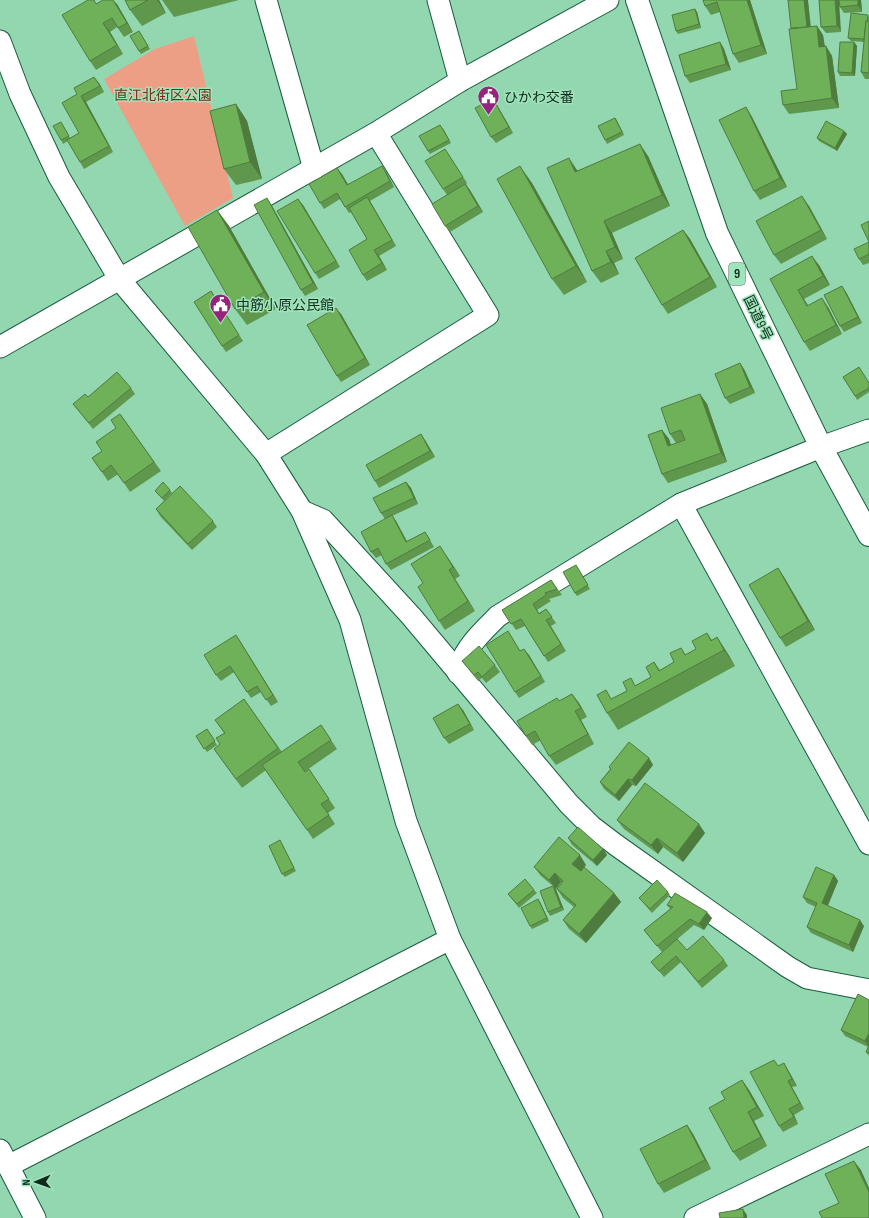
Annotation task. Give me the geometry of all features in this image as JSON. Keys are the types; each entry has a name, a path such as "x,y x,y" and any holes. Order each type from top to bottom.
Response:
{"highway":[{"name":"国道9号","path":"637,0 717,233 821,447 869,535"}],"street":[{"path":"266,0 314,169"},
{"path":"438,0 460,81"},
{"path":"0,347 314,169 460,81 608,0"},
{"path":"0,42 20,94 59,177 120,280 266,454 302,512 350,620 406,821 450,940 592,1218"},
{"path":"266,454 488,315 376,133"},
{"path":"458,673 463,658 471,646 498,616 681,504 821,447 869,430"},
{"path":"681,504 869,844"},
{"path":"302,512 323,520 411,616 569,804 592,826 616,845 788,967 807,978 869,990"},
{"path":"34,1218 4,1158 450,940"},
{"path":"701,1217 869,1134"}],"green space":[{"name":"直江北街区公園","path":"194,36 233,198 185,226 104,79 155,49"}],"building":[{"path":"88,0 94,0 96,4 103,0 113,0 127,23 118,28 112,18 103,23 117,45 90,61 62,15"},
{"path":"125,0 148,0 130,10"},
{"path":"703,0 747,0 761,45 733,54 717,2 705,6"},
{"path":"788,0 804,0 807,27 791,28"},
{"path":"819,0 835,0 837,26 821,27"},
{"path":"839,0 858,0 858,5 840,7"},
{"path":"695,9 699,24 676,31 672,15"},
{"path":"851,13 868,15 864,39 848,38"},
{"path":"866,21 869,21 869,73 861,72"},
{"path":"817,26 819,47 826,46 832,98 783,105 781,91 797,89 789,29"},
{"path":"139,31 148,46 139,51 130,36"},
{"path":"720,42 726,64 685,76 679,55"},
{"path":"840,42 854,42 852,73 838,72"},
{"path":"94,77 100,86 81,96 109,146 80,162 67,140 79,133 62,103 77,94 74,88"},
{"path":"493,99 509,127 491,137 475,108"},
{"path":"236,104 250,162 224,169 210,111"},
{"path":"746,107 780,178 754,191 719,120"},
{"path":"615,118 622,132 605,140 598,126"},
{"path":"826,121 844,131 835,148 817,138"},
{"path":"61,122 69,136 61,140 53,126"},
{"path":"440,125 449,140 428,151 419,136"},
{"path":"640,144 662,195 604,221 615,247 606,251 611,262 592,271 547,168 569,158 575,172"},
{"path":"445,149 463,177 443,189 425,161"},
{"path":"382,166 390,181 345,207 337,193 320,203 309,184 337,168 347,185"},
{"path":"520,166 576,266 552,279 497,179"},
{"path":"465,184 478,206 445,226 432,204"},
{"path":"802,196 821,230 774,255 756,221"},
{"path":"367,197 392,240 374,250 382,263 363,275 349,250 367,239 349,208"},
{"path":"267,198 313,283 301,290 254,205"},
{"path":"298,199 336,261 315,273 277,211"},
{"path":"217,210 264,292 235,309 188,227"},
{"path":"869,221 869,242 861,225"},
{"path":"683,230 710,277 662,305 635,258"},
{"path":"869,242 869,254 859,259 854,249"},
{"path":"812,256 823,276 798,290 807,306 822,298 836,325 804,342 770,279"},
{"path":"842,286 858,317 840,326 824,295"},
{"name":"中筋小原公民館","path":"211,291 239,335 222,346 194,302"},
{"path":"336,308 365,358 337,376 307,325"},
{"path":"740,363 750,387 725,398 715,374"},
{"path":"859,367 869,383 869,388 855,396 843,377"},
{"path":"117,372 131,388 89,423 73,404 85,394 88,397"},
{"path":"700,394 721,453 662,474 648,435 662,430 668,446 685,440 681,430 670,434 661,408"},
{"path":"120,414 154,462 124,483 111,465 102,472 92,458 102,451 96,442 116,428 111,420"},
{"path":"421,434 430,451 375,481 366,465"},
{"path":"163,482 170,490 162,498 155,491"},
{"path":"406,482 414,498 381,513 373,498"},
{"path":"180,486 213,521 188,544 156,509"},
{"path":"392,515 406,542 425,532 430,540 386,564 378,548 371,552 361,532"},
{"path":"440,546 453,567 449,570 468,601 439,621 418,587 423,583 411,564"},
{"path":"576,565 588,585 575,593 563,572"},
{"path":"778,568 808,621 780,638 749,585"},
{"path":"551,580 557,589 545,593 546,595 533,604 539,614 546,609 552,617 546,620 561,644 544,656 521,619 511,624 502,610"},
{"path":"508,631 520,651 524,649 541,676 515,692 486,645"},
{"path":"707,633 711,641 717,637 724,650 607,713 597,695 606,690 611,699 627,691 623,682 631,678 635,686 651,677 646,667 654,662 659,671 674,662 670,653 681,648 685,655 696,649 692,641"},
{"path":"236,635 273,695 266,700 257,686 247,692 230,666 216,675 204,655"},
{"path":"479,646 495,665 482,677 478,672 474,675 462,661"},
{"path":"572,694 581,708 575,711 588,734 549,756 535,731 526,736 517,721 557,698 559,701"},
{"path":"244,699 278,748 236,779 214,749 220,744 216,738 225,733 215,720"},
{"path":"458,704 470,724 444,738 433,718"},
{"path":"321,725 331,740 298,762 305,772 309,769 329,799 321,804 329,815 307,830 262,765"},
{"path":"207,729 215,741 204,749 196,736"},
{"path":"629,742 649,758 632,780 628,779 615,795 600,782 611,769 609,767"},
{"path":"645,783 699,824 677,853 657,838 651,845 617,820"},
{"path":"578,827 603,849 593,860 568,838"},
{"path":"559,837 580,855 572,864 581,871 584,867 614,893 579,934 563,920 576,905 557,889 563,881 555,873 549,880 534,867"},
{"path":"280,840 294,868 282,874 269,846"},
{"path":"816,867 834,875 822,903 860,920 849,945 807,927 817,903 803,897"},
{"path":"525,879 534,890 517,904 508,894"},
{"path":"657,880 668,892 650,909 639,898"},
{"path":"553,886 561,907 548,912 540,891"},
{"path":"675,893 707,912 699,924 690,919 657,946 644,930 673,907 667,905"},
{"path":"538,899 547,918 530,926 521,908"},
{"path":"703,936 724,960 698,982 676,956 659,971 651,962 677,939 687,950"},
{"path":"858,994 869,1000 869,1033 865,1041 841,1030"},
{"path":"869,1045 869,1053 866,1052"},
{"path":"774,1060 778,1066 784,1063 792,1079 788,1081 800,1103 789,1109 794,1117 779,1126 750,1072"},
{"path":"742,1080 757,1107 748,1112 761,1137 733,1152 709,1108 725,1099 721,1092"},
{"path":"687,1125 705,1160 658,1184 640,1149"},
{"path":"854,1161 869,1192 869,1218 822,1218 819,1212 839,1203 825,1174"},
{"path":"743,1209 744,1218 720,1218 719,1213"}],"place":[{"name":"ひかわ交番","path":"489,116"},
{"name":"中筋小原公民館","path":"221,324"}]}
